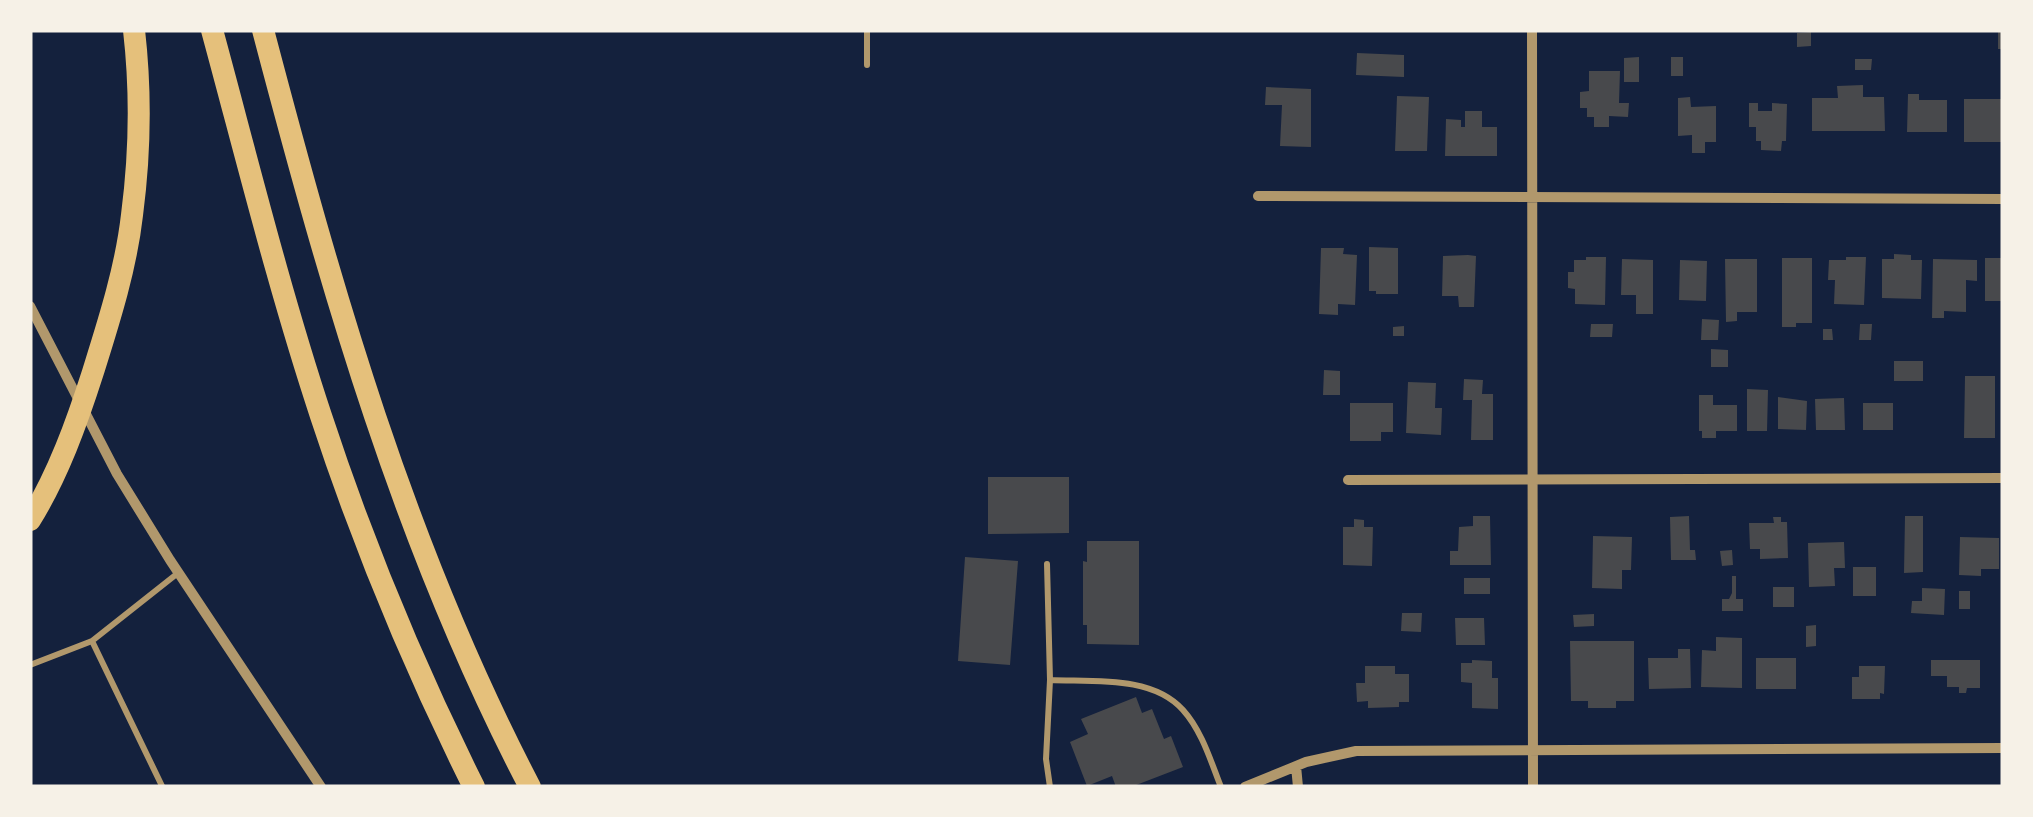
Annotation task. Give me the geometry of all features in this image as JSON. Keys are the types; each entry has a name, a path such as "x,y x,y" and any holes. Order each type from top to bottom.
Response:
{"highway":[{"path":"30,520 62,456 85,397 110,318 132,217 138,143 134,30"},
{"path":"212,30 320,416 396,620 474,787"},
{"path":"263,30 352,350 414,531 454,630 530,787"}],"street":[{"path":"1532,30 1534,787"},
{"path":"1258,196 2003,199"},
{"path":"30,306 117,474 321,787"},
{"path":"1348,480 2003,478"},
{"path":"1245,787 1296,766 1356,751 2003,748"},
{"path":"1296,766 1298,787"}],"lane":[{"path":"867,30 867,65"},
{"path":"1047,564 1050,680 1046,759 1050,787"},
{"path":"30,665 92,641 178,573"},
{"path":"92,641 162,786"},
{"path":"1050,680 1142,687 1168,696 1186,712 1221,787"}],"building":[{"path":"1998,30 2003,30 2003,49 1998,49"},
{"path":"1811,32 1811,46 1797,47 1797,33"},
{"path":"1357,53 1404,55 1404,77 1356,75"},
{"path":"1639,57 1639,82 1624,82 1624,58"},
{"path":"1671,57 1683,57 1683,76 1671,76"},
{"path":"1855,59 1872,59 1871,70 1855,70"},
{"path":"1589,71 1620,71 1619,103 1629,103 1628,117 1609,116 1609,127 1594,127 1594,117 1587,117 1587,108 1580,108 1580,92 1589,91"},
{"path":"1863,85 1863,97 1884,97 1885,131 1812,131 1812,98 1838,98 1837,86"},
{"path":"1266,87 1311,89 1311,147 1280,146 1282,105 1265,105"},
{"path":"1908,94 1919,94 1919,100 1947,100 1947,132 1907,132"},
{"path":"1397,96 1429,97 1427,151 1395,151"},
{"path":"1690,97 1691,107 1716,106 1716,142 1705,142 1705,153 1692,153 1692,135 1678,136 1678,98"},
{"path":"1964,99 2003,99 2003,142 1964,142"},
{"path":"1749,103 1758,103 1758,111 1772,111 1772,103 1787,104 1786,141 1782,141 1781,151 1761,150 1756,127 1749,127"},
{"path":"1465,111 1482,111 1482,127 1497,127 1497,156 1445,156 1446,119 1461,120 1461,127 1465,127"},
{"path":"1369,247 1398,248 1398,294 1369,291"},
{"path":"1321,248 1344,248 1343,254 1357,255 1355,305 1338,304 1338,315 1319,314"},
{"path":"1894,254 1922,260 1921,299 1882,298 1882,259 1894,259"},
{"path":"1443,256 1476,256 1474,307 1459,307 1458,296 1442,296"},
{"path":"1606,257 1605,305 1575,304 1575,289 1568,288 1568,272 1574,272 1574,260"},
{"path":"1866,257 1864,305 1834,304 1835,280 1828,280 1829,260"},
{"path":"1782,258 1812,258 1812,323 1782,327"},
{"path":"1985,258 2003,258 2003,301 1985,301"},
{"path":"1622,259 1653,260 1653,314 1636,314 1636,295 1621,295"},
{"path":"1725,259 1757,259 1757,312 1737,312 1737,321 1726,322"},
{"path":"1933,259 1977,260 1977,281 1966,280 1966,312 1944,311 1944,318 1932,318"},
{"path":"1680,260 1707,261 1706,301 1679,300"},
{"path":"1702,319 1719,320 1718,340 1701,340"},
{"path":"1591,324 1613,324 1612,337 1590,337"},
{"path":"1860,324 1872,324 1871,340 1859,340"},
{"path":"1404,326 1404,336 1393,336 1393,327"},
{"path":"1823,329 1832,329 1833,340 1823,340"},
{"path":"1711,349 1728,350 1728,367 1711,367"},
{"path":"1894,361 1923,361 1923,381 1894,381"},
{"path":"1324,370 1340,371 1340,395 1323,395"},
{"path":"1965,376 1995,376 1995,438 1964,438"},
{"path":"1464,379 1483,380 1482,394 1493,394 1493,440 1471,440 1472,400 1463,400"},
{"path":"1408,382 1436,383 1435,408 1442,408 1441,435 1406,433"},
{"path":"1747,389 1768,390 1767,431 1747,431"},
{"path":"1699,395 1713,395 1713,405 1737,405 1737,431 1716,431 1716,438 1702,438"},
{"path":"1778,397 1807,401 1806,430 1778,429"},
{"path":"1844,398 1845,430 1816,430 1815,399"},
{"path":"1350,403 1393,403 1393,432 1381,432 1381,441 1350,441"},
{"path":"1863,403 1893,403 1893,430 1863,430"},
{"path":"988,477 1069,477 1069,533 988,534"},
{"path":"1473,516 1490,516 1491,565 1450,565 1450,551 1458,551 1459,527 1473,526"},
{"path":"1689,516 1690,550 1695,550 1696,560 1671,560 1670,517"},
{"path":"1905,516 1923,516 1923,572 1904,573"},
{"path":"1773,517 1787,522 1788,558 1760,559 1760,549 1750,549 1749,523 1774,523"},
{"path":"1354,519 1364,520 1364,527 1373,527 1372,566 1343,565 1343,527 1354,527"},
{"path":"1593,536 1632,537 1631,570 1622,570 1622,589 1592,588"},
{"path":"1960,537 1999,538 1999,569 1981,569 1981,576 1959,575"},
{"path":"1087,541 1139,541 1139,645 1087,644 1087,625 1083,625 1083,561 1087,562"},
{"path":"1844,542 1845,568 1834,568 1835,586 1809,587 1808,543"},
{"path":"1732,550 1733,565 1722,566 1720,551"},
{"path":"965,557 1018,561 1010,665 958,661"},
{"path":"1853,567 1876,567 1876,596 1853,596"},
{"path":"1732,576 1736,576 1736,599 1743,599 1743,611 1722,611 1722,599 1729,599 1732,593"},
{"path":"1464,578 1490,578 1490,594 1464,594"},
{"path":"1773,587 1794,587 1794,607 1773,607"},
{"path":"1922,588 1945,589 1944,615 1911,613 1912,601 1922,601"},
{"path":"1959,591 1970,591 1970,609 1959,609"},
{"path":"1402,613 1422,613 1421,632 1401,631"},
{"path":"1594,614 1594,626 1574,627 1573,615"},
{"path":"1455,618 1484,618 1485,645 1456,645"},
{"path":"1816,625 1816,646 1806,647 1806,626"},
{"path":"1716,637 1742,638 1742,688 1701,687 1702,650 1716,651"},
{"path":"1570,641 1634,641 1634,701 1616,701 1616,708 1588,708 1588,701 1571,701"},
{"path":"1678,649 1690,649 1691,688 1649,689 1648,658 1678,658"},
{"path":"1756,658 1796,658 1796,689 1756,689"},
{"path":"1931,660 1980,660 1980,688 1967,688 1966,693 1959,693 1959,687 1947,687 1947,676 1931,676"},
{"path":"1492,661 1492,678 1498,678 1498,709 1472,708 1472,683 1461,682 1461,663"},
{"path":"1365,666 1395,666 1395,674 1409,674 1409,702 1399,702 1399,707 1368,708 1368,701 1357,702 1356,683 1365,683"},
{"path":"1859,666 1885,666 1884,694 1880,693 1880,699 1852,699 1852,677 1859,677"},
{"path":"1136,697 1142,713 1152,709 1164,739 1171,736 1183,767 1131,787 1116,787 1112,776 1087,786 1070,742 1088,734 1081,719"}]}
